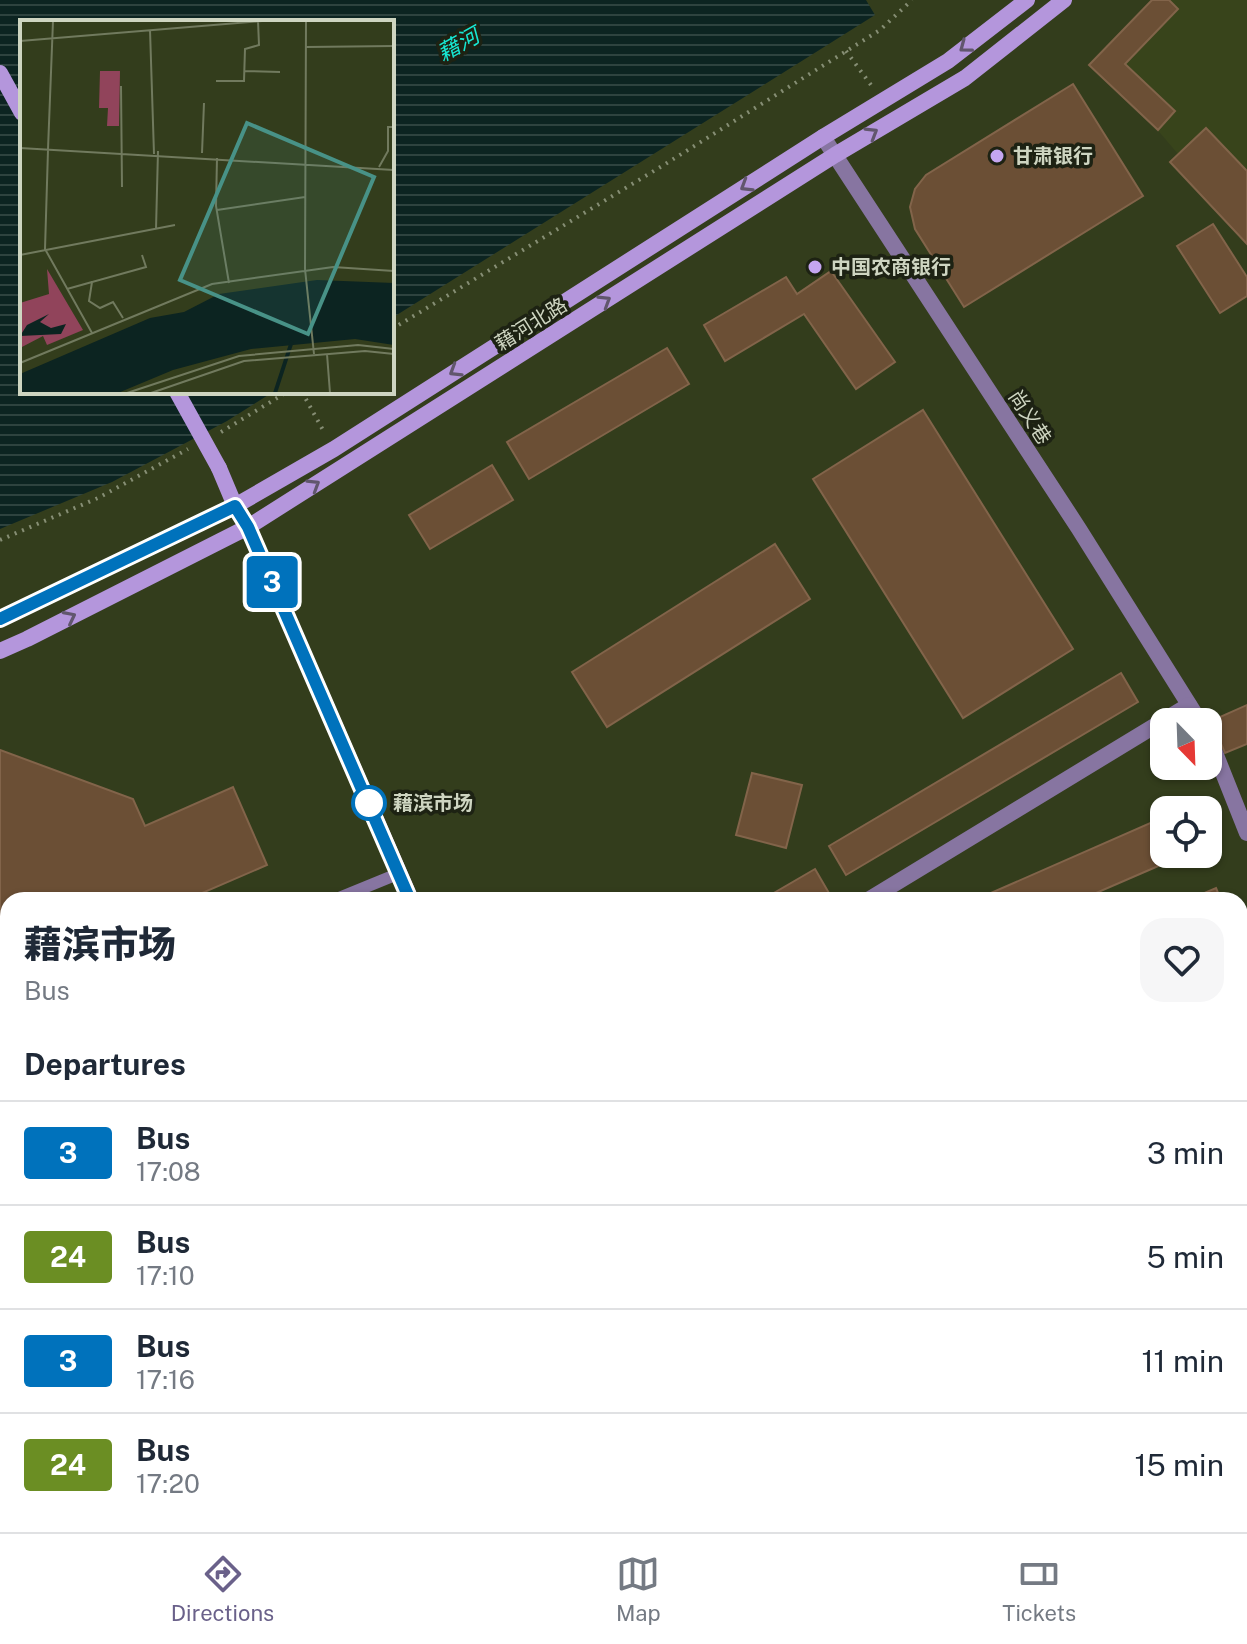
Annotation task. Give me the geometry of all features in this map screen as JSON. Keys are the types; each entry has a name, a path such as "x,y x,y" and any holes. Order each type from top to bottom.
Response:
{"main road":[{"name":"藉河北路","path":"0,619 235,506 334,449 823,137 948,61 1027,0"},
{"name":"藉河北路","path":"0,651 248,527 835,155 965,78 1064,0"},
{"path":"0,73 20,109"},
{"path":"178,394 248,527 408,892"}],"street":[{"name":"尚义巷","path":"823,137 1191,708"},
{"path":"881,892 1189,705"},
{"path":"1222,770 1247,833"}],"lane":[{"path":"354,892 400,873"}],"path":[{"path":"394,328 880,30 912,0"},
{"path":"846,51 882,101"},
{"path":"212,436 284,394"},
{"path":"303,394 334,449"},
{"path":"0,540 98,498 200,443"}],"shaded area":[{"path":"1152,0 1247,0 1247,235 1097,59"}],"water":[{"name":"藉河","path":"0,0 866,0 875,15 394,317 394,20 20,20 20,394 270,394 227,421 112,482 0,529"}],"building":[{"path":"1152,0 1169,0 1178,9 1125,64 1175,111 1158,130 1089,65"},
{"path":"1073,84 1143,196 964,307 915,229 910,207 915,189 926,175"},
{"path":"1206,128 1247,171 1247,244 1170,162"},
{"path":"1213,224 1247,277 1247,296 1220,313 1177,246"},
{"path":"831,271 895,362 856,389 804,314 725,361 704,325 786,277 797,294"},
{"path":"667,348 689,384 529,479 507,442"},
{"path":"923,410 1073,649 963,718 813,479"},
{"path":"492,465 513,500 430,549 409,515"},
{"path":"775,544 810,599 607,727 572,672"},
{"path":"1121,673 1138,702 846,875 829,846"},
{"path":"1247,705 1247,744 1225,753 1222,746 1222,716"},
{"path":"0,750 133,799 145,826 233,787 267,865 205,892 0,892"},
{"path":"752,773 802,785 786,848 736,835"},
{"path":"1150,823 1150,868 1154,868 1098,892 993,892"},
{"path":"815,869 828,892 776,892"}],"bus line":[{"name":"3","path":"0,619 235,506 248,527 407,892"}],"place":[{"name":"甘肃银行","path":"997,156"},
{"name":"中国农商银行","path":"815,267"},
{"name":"藉滨市场","path":"369,803"}]}
